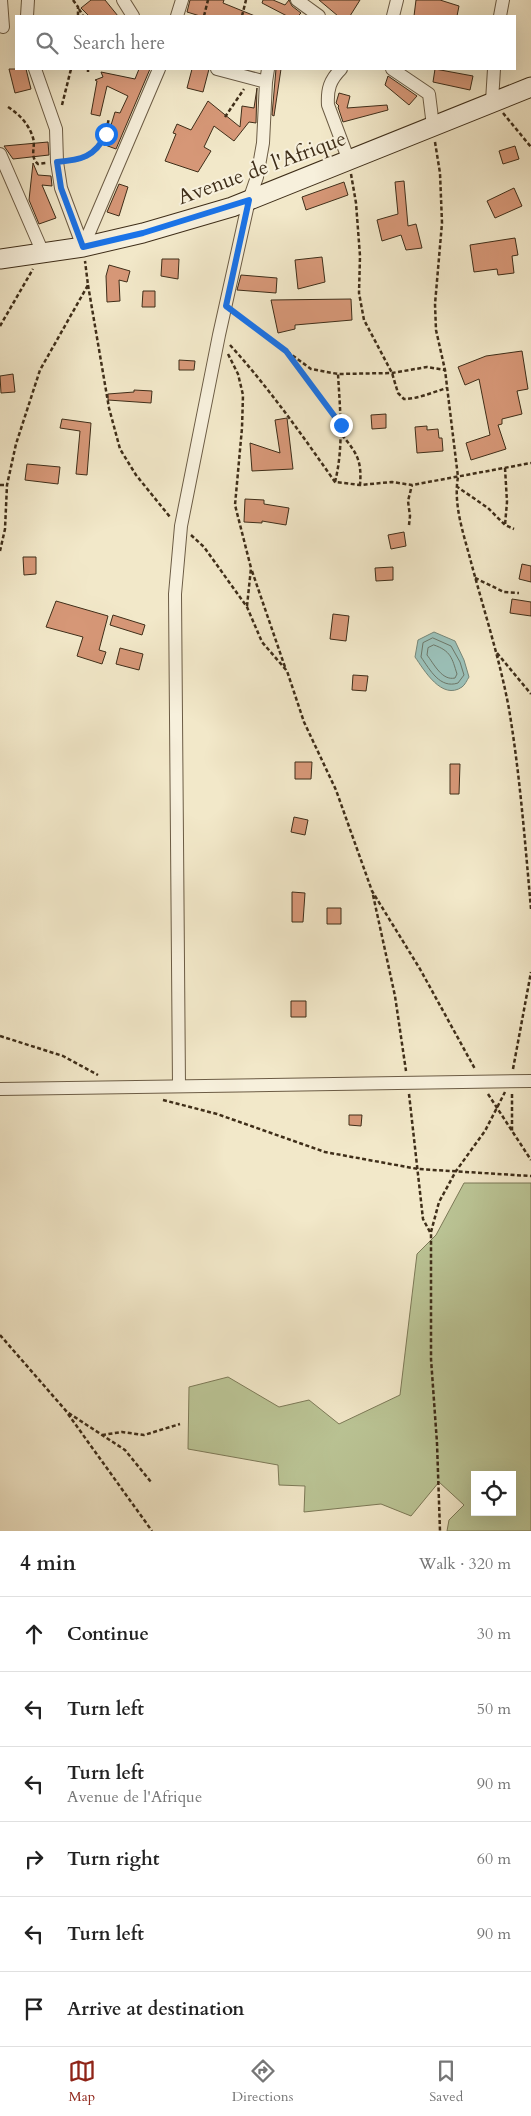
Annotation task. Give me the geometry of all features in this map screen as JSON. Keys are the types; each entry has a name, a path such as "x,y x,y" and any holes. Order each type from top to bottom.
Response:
{"main road":[{"name":"Avenue de l'Afrique","path":"0,258 83,247 143,233 249,200 492,101 531,87"}],"street":[{"path":"2,0 3,27"},
{"path":"27,15 28,0"},
{"path":"124,0 133,15"},
{"path":"178,15 182,0"},
{"path":"297,0 318,15"},
{"path":"393,15 397,0"},
{"path":"500,15 503,0"},
{"path":"35,70 56,129 57,162 61,188 83,247"},
{"path":"83,247 159,70"},
{"path":"220,70 251,80 266,82"},
{"path":"179,1086 175,594 181,526 219,335 249,200 257,177 263,143 268,70"},
{"path":"340,70 329,84 327,96 328,105 349,160"},
{"path":"393,70 429,94 433,126"},
{"path":"492,101 494,70"},
{"path":"0,154 43,253"},
{"path":"0,1089 531,1081"}],"path":[{"path":"74,0 82,15"},
{"path":"204,15 208,0"},
{"path":"242,15 246,0"},
{"path":"78,8 78,15"},
{"path":"56,129 71,70"},
{"path":"225,116 251,80"},
{"path":"492,101 531,148"},
{"path":"8,107 24,120 30,130 34,139 32,152 38,164 77,161 100,147 106,134 109,118"},
{"path":"433,126 440,173 442,223 435,304 436,330 445,370 458,477 455,492 475,578 496,652 508,709 522,817 531,909"},
{"path":"349,160 356,203 360,256 359,293 364,320 392,373 398,393 404,399 413,399 447,388"},
{"path":"83,247 110,408 120,449 154,499 168,515 204,546 247,607 262,642 287,671"},
{"path":"0,326 43,253"},
{"path":"0,551 5,530 7,485 16,444 40,370 88,285"},
{"path":"226,306 311,369 338,374 392,373 426,367 445,370"},
{"path":"219,335 252,369 287,414 335,482 360,485 392,482 412,485 531,463"},
{"path":"219,335 238,374 243,395 235,505 251,568 304,722 336,790 372,891 395,996 423,1219 431,1234"},
{"path":"286,351 341,425"},
{"path":"335,482 340,463 341,434 338,374"},
{"path":"341,434 355,451 360,464 360,485"},
{"path":"505,468 507,502 505,525"},
{"path":"0,485 7,485"},
{"path":"409,525 408,501 412,485"},
{"path":"456,486 488,508 505,525 514,529"},
{"path":"247,607 251,568"},
{"path":"475,578 504,592 519,593"},
{"path":"496,652 531,694"},
{"path":"372,891 420,969 497,1109 531,1160"},
{"path":"512,1132 511,1081 531,972"},
{"path":"0,1036 63,1056 119,1087"},
{"path":"440,1531 437,1443 430,1359 431,1234 439,1202 456,1171 485,1131 511,1081"},
{"path":"156,1098 217,1114 325,1152 418,1169 531,1176"},
{"path":"0,1335 67,1412 152,1531"},
{"path":"67,1412 125,1450 151,1482"},
{"path":"100,1435 122,1432 144,1435 180,1424"}],"green space":[{"path":"464,1183 531,1183 531,1531 447,1531 449,1520 464,1505 439,1482 411,1516 381,1504 304,1512 305,1486 279,1485 278,1465 188,1449 189,1387 228,1377 279,1407 309,1400 339,1424 400,1395 417,1254 436,1235"}],"water":[{"path":"434,632 455,641 464,660 469,677 463,686 455,690 447,690 434,682 415,657 418,640"}],"building":[{"path":"91,0 105,0 117,15 88,15 81,8"},
{"path":"190,0 224,0 223,3 253,15 197,15 187,12"},
{"path":"263,0 273,0 285,5 289,0 292,6 301,13 299,15 285,15 262,3"},
{"path":"319,0 360,0 351,15 337,15"},
{"path":"416,0 440,0 459,6 457,15 414,15"},
{"path":"9,69 26,70 31,89 15,93"},
{"path":"139,70 150,70 116,149 105,145 115,112 120,113 128,96 107,86 100,116 91,114 97,81 95,80 103,77 101,72 135,79"},
{"path":"192,70 209,70 203,92 187,88"},
{"path":"276,70 281,70 274,116 272,115"},
{"path":"435,70 473,76 470,90 433,82"},
{"path":"388,76 417,96 409,105 385,85"},
{"path":"257,88 256,123 249,122 234,141 214,126 204,147 211,151 198,172 165,161 176,134 173,133 177,124 191,130 208,101 240,127 242,106 254,108"},
{"path":"339,93 350,96 347,108 387,105 388,110 343,122 339,106 336,103"},
{"path":"48,142 49,155 13,159 4,146"},
{"path":"515,146 519,159 503,164 499,151"},
{"path":"33,163 38,175 51,176 52,186 42,185 56,218 39,224 29,200"},
{"path":"404,181 408,226 416,224 422,248 406,250 401,235 382,241 377,220 398,214 395,182"},
{"path":"344,182 348,195 306,210 302,197"},
{"path":"119,184 128,187 119,216 107,212"},
{"path":"514,188 522,206 495,218 487,201"},
{"path":"515,238 518,255 512,256 514,273 498,275 497,269 474,272 470,245"},
{"path":"322,257 325,282 298,289 295,260"},
{"path":"162,259 179,259 178,279 161,276"},
{"path":"109,265 130,271 127,282 119,280 120,301 107,302 106,276"},
{"path":"241,275 277,278 276,293 237,290"},
{"path":"143,291 155,291 155,307 142,307"},
{"path":"351,299 352,320 295,325 295,329 278,333 271,300"},
{"path":"522,351 528,389 517,391 522,414 502,419 502,424 498,425 506,449 471,460 466,443 490,435 479,379 465,385 458,367 486,356"},
{"path":"179,360 195,361 194,370 179,370"},
{"path":"13,374 15,392 1,393 0,376"},
{"path":"134,390 152,391 151,403 108,400 108,394 134,392"},
{"path":"386,414 386,428 372,429 371,415"},
{"path":"287,418 293,469 252,471 250,443 280,453 275,420"},
{"path":"62,419 91,423 87,475 76,474 80,431 60,428"},
{"path":"427,426 427,430 438,429 439,438 442,438 443,451 417,453 415,427"},
{"path":"27,464 60,467 58,484 25,480"},
{"path":"245,499 264,500 264,504 289,508 286,525 262,521 262,523 244,522"},
{"path":"404,532 406,546 391,549 388,535"},
{"path":"23,557 36,557 36,574 24,575"},
{"path":"522,564 531,566 531,582 519,579"},
{"path":"393,567 393,580 376,581 375,568"},
{"path":"512,599 531,602 531,616 510,613"},
{"path":"56,601 108,616 99,650 106,652 102,664 77,656 83,637 46,627"},
{"path":"333,614 349,616 346,641 330,639"},
{"path":"113,615 145,625 142,635 110,625"},
{"path":"120,648 143,654 139,670 116,664"},
{"path":"353,675 368,676 366,691 352,690"},
{"path":"295,762 312,762 311,779 295,779"},
{"path":"450,764 460,764 459,794 450,794"},
{"path":"294,817 308,820 305,835 291,832"},
{"path":"292,892 305,893 303,922 292,922"},
{"path":"327,908 341,908 341,924 327,924"},
{"path":"291,1001 306,1001 306,1017 291,1017"},
{"path":"349,1115 362,1115 361,1126 349,1125"}],"route":[{"path":"106,134 100,147 87,156 77,161 57,162 61,188 83,247 143,233 232,207 249,200 226,306 286,351 341,425"}]}
